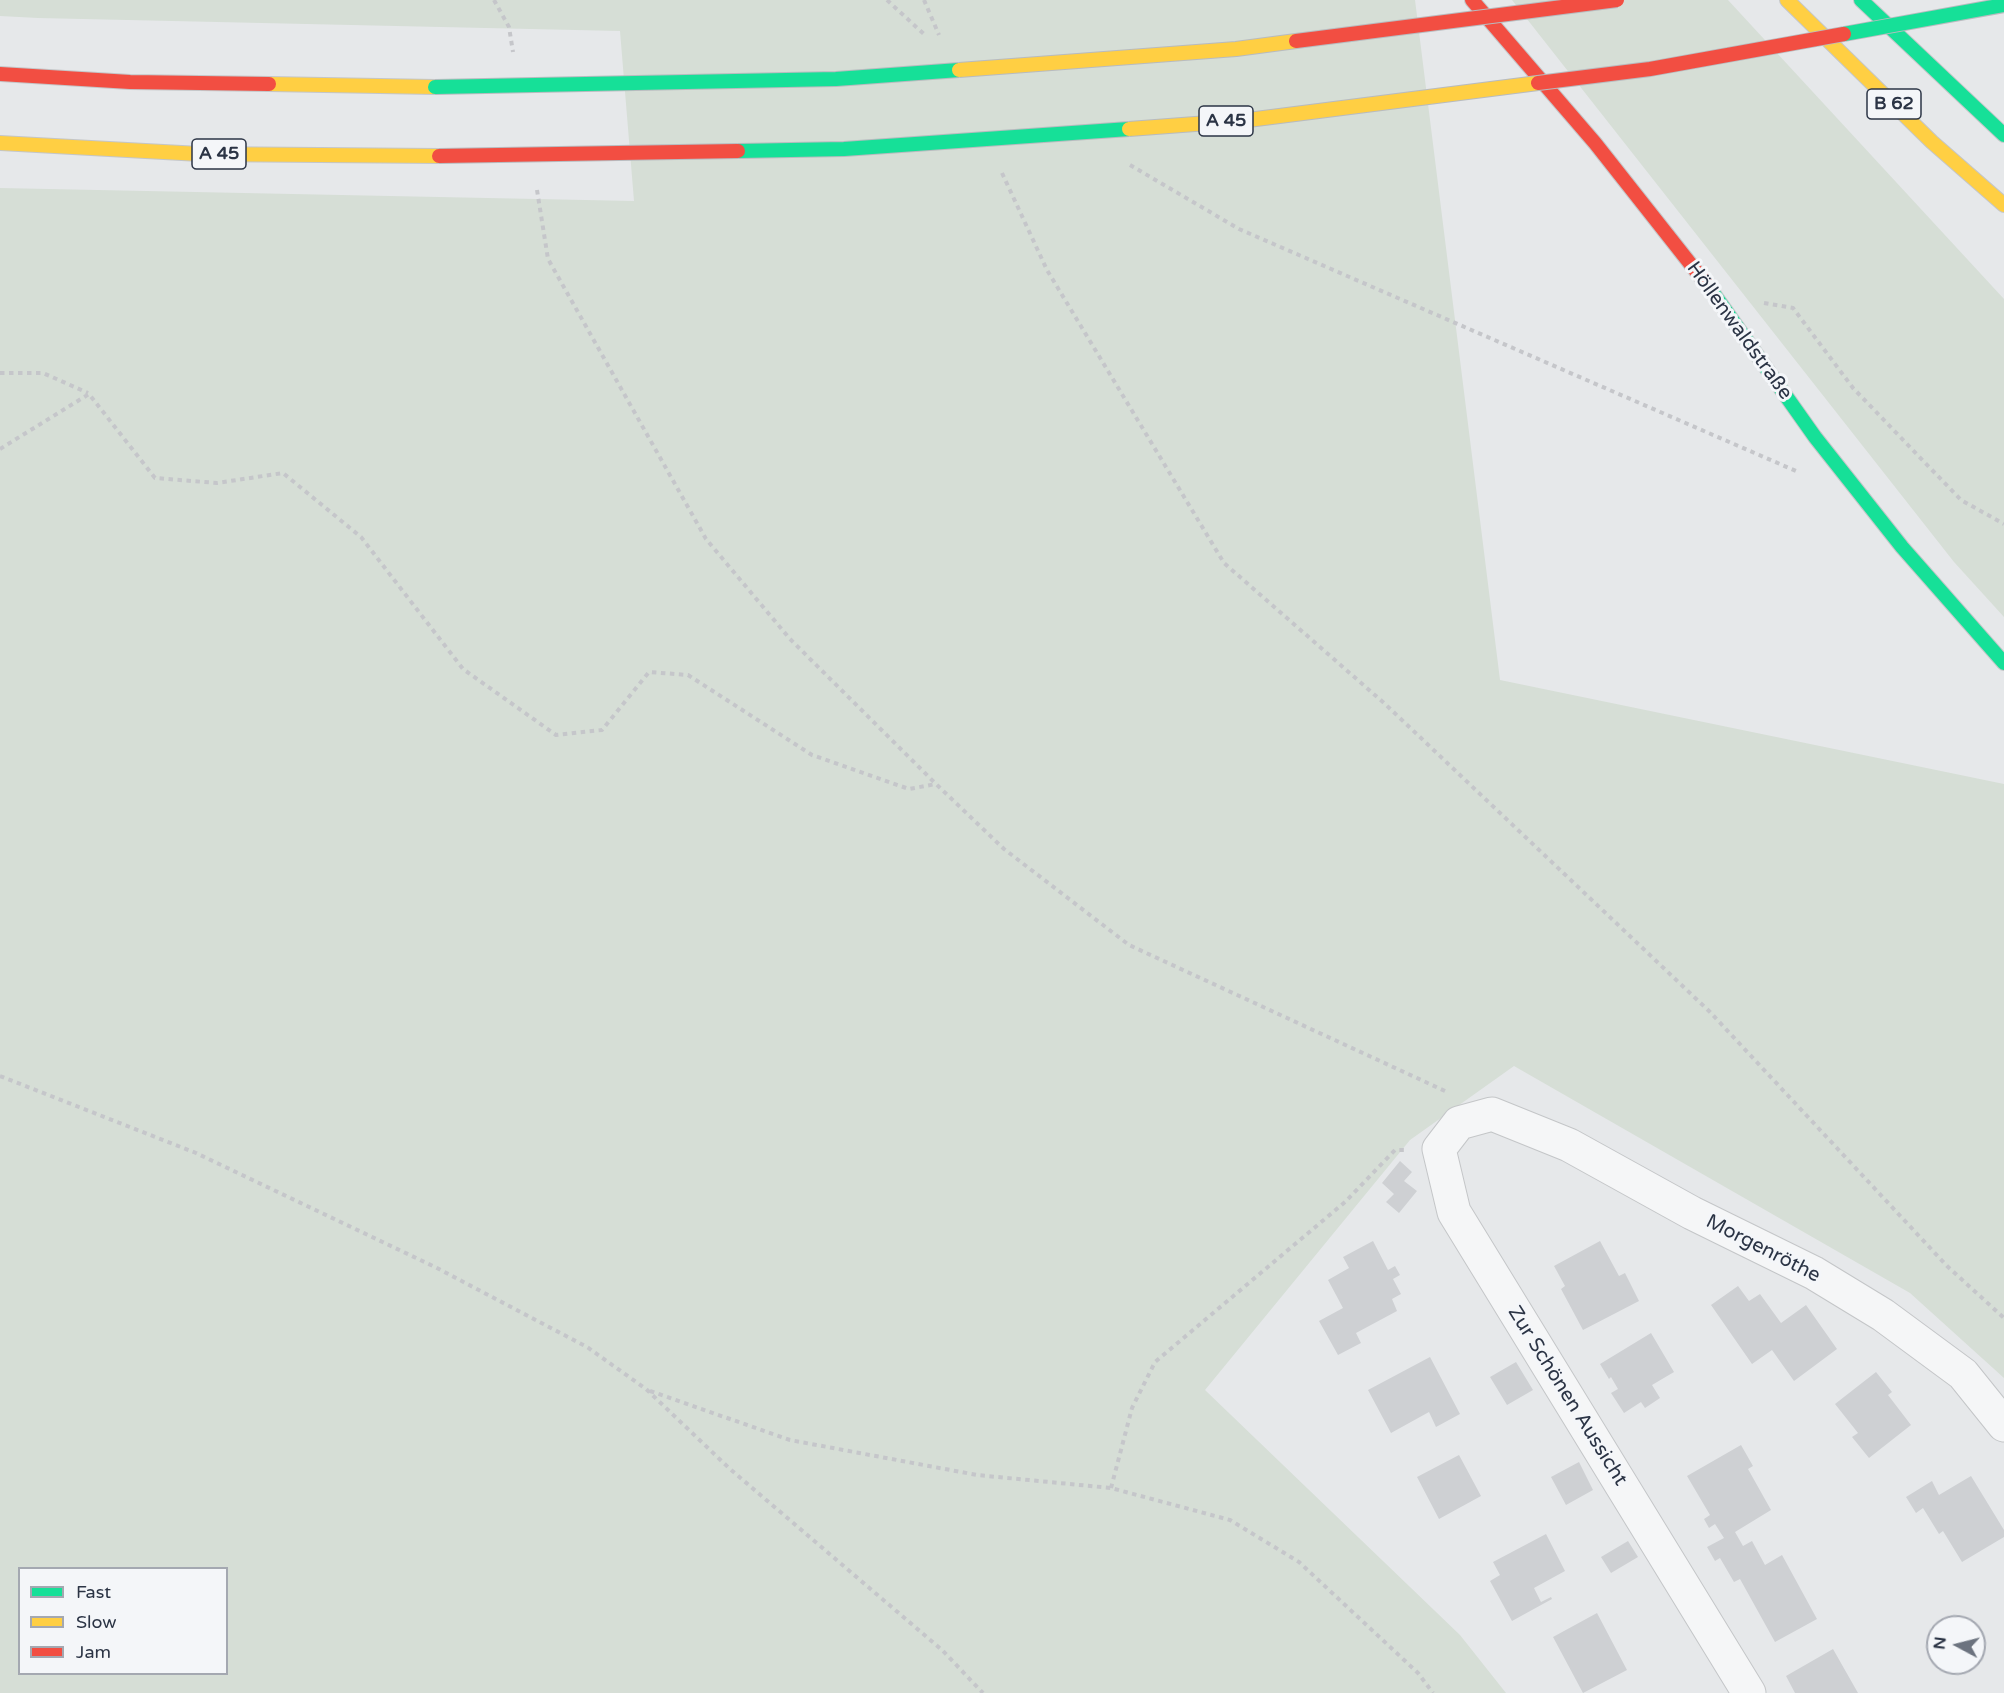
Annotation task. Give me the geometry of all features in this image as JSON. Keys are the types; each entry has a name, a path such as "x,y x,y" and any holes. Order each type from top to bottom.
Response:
{"main road":[{"name":"Höllenwaldstraße","path":"1472,0 1595,143 1713,293 1815,437 1902,547 2004,663"},
{"path":"0,74 130,82 435,87 836,79 1236,49 1617,0"},
{"name":"B 62","path":"1787,0 1932,142 2004,205"},
{"name":"B 62","path":"1861,0 2004,135"},
{"name":"A 45","path":"0,143 200,154 439,156 844,149 1248,120 1650,69 2004,5"}],"street":[{"path":"1439,1149 1459,1123 1492,1114"},
{"name":"Morgenröthe","path":"1492,1114 1569,1146 1692,1213 1814,1273 1883,1315 1963,1374 2004,1425"},
{"name":"Zur Schönen Aussicht","path":"1439,1149 1454,1212 1749,1693"}],"path":[{"path":"494,0 508,27"},
{"path":"887,0 934,44"},
{"path":"924,0 941,39"},
{"path":"1125,162 1239,229 1801,473"},
{"path":"998,164 1047,270 1224,563 1384,704 1710,1012 1947,1266 2004,1318"},
{"path":"548,259 706,539 790,639 1004,849 1129,945 1492,1114"},
{"path":"1713,293 1794,308 1853,388 1961,500 2004,524"},
{"path":"0,373 44,373 89,394 155,478 217,483 283,473 361,537 463,669 556,735 602,730 649,672 688,675 812,755 909,789 936,784"},
{"path":"0,449 89,394"},
{"path":"0,1076 196,1153 425,1262 587,1347 646,1389 739,1477 942,1650 984,1693"},
{"path":"1111,1488 1132,1408 1155,1362 1345,1202 1395,1150 1439,1149"},
{"path":"646,1389 790,1440 977,1475 1111,1488 1230,1520 1299,1562 1418,1673 1433,1693"}],"shaded area":[{"path":"0,0 1415,0 1500,680 2004,784 2004,1378 1910,1293 1514,1066 1410,1140 1205,1390 1460,1635 1506,1693 0,1693 0,188 634,201 620,31 0,16"},
{"path":"1512,0 1728,0 2004,299 2004,617 1954,562"}],"building":[{"path":"1400,1161 1412,1172 1404,1181 1417,1191 1399,1213 1386,1202 1394,1194 1382,1183"},
{"path":"1373,1241 1388,1270 1395,1266 1400,1275 1393,1279 1401,1294 1392,1299 1397,1311 1356,1333 1361,1343 1338,1355 1319,1321 1343,1308 1328,1280 1349,1268 1343,1257"},
{"path":"1600,1241 1619,1276 1625,1273 1639,1301 1583,1330 1561,1289 1565,1286 1554,1266"},
{"path":"1738,1286 1749,1301 1760,1294 1781,1323 1806,1305 1837,1349 1794,1381 1772,1350 1752,1364 1711,1305"},
{"path":"1651,1333 1674,1372 1652,1385 1660,1398 1645,1408 1641,1402 1624,1413 1611,1393 1618,1389 1600,1364"},
{"path":"1430,1357 1460,1414 1436,1427 1429,1412 1391,1433 1368,1390"},
{"path":"1516,1362 1533,1390 1507,1405 1490,1377"},
{"path":"1876,1372 1892,1392 1888,1395 1911,1425 1869,1458 1852,1437 1858,1433 1835,1404"},
{"path":"1741,1445 1753,1466 1748,1469 1771,1510 1735,1532 1743,1546 1752,1541 1765,1565 1782,1555 1817,1619 1775,1642 1740,1579 1734,1582 1720,1558 1715,1561 1707,1547 1724,1538 1715,1524 1709,1528 1704,1519 1710,1515 1687,1476"},
{"path":"1459,1455 1481,1496 1439,1519 1417,1477"},
{"path":"1579,1462 1593,1490 1566,1505 1551,1477"},
{"path":"1971,1476 2004,1530 2004,1537 1962,1562 1943,1531 1939,1534 1923,1508 1916,1513 1906,1497 1932,1481 1939,1495"},
{"path":"1546,1534 1565,1571 1534,1588 1541,1602 1551,1597 1552,1599 1512,1621 1490,1581 1500,1575 1493,1562"},
{"path":"1628,1541 1638,1557 1611,1573 1601,1557"},
{"path":"1597,1613 1627,1670 1583,1693 1553,1637"},
{"path":"1833,1649 1858,1693 1795,1693 1786,1676"}],"traffic: fast":[{"path":"1861,0 2004,135"},
{"path":"1844,34 2004,5"},
{"path":"435,87 836,79 959,70"},
{"path":"738,151 844,149 1129,129"},
{"path":"1711,290 1815,437 1902,547 2004,663"}],"traffic: slow":[{"path":"1787,0 1932,142 2004,205"},
{"path":"959,70 1236,49 1296,41"},
{"path":"1129,129 1248,120 1538,83"},
{"path":"269,84 435,87"},
{"path":"0,143 200,154 439,156"}],"traffic: jam":[{"path":"1472,0 1595,143 1711,290"},
{"path":"1296,41 1617,0"},
{"path":"1538,83 1650,69 1844,34"},
{"path":"0,74 130,82 269,84"},
{"path":"439,156 738,151"}]}
